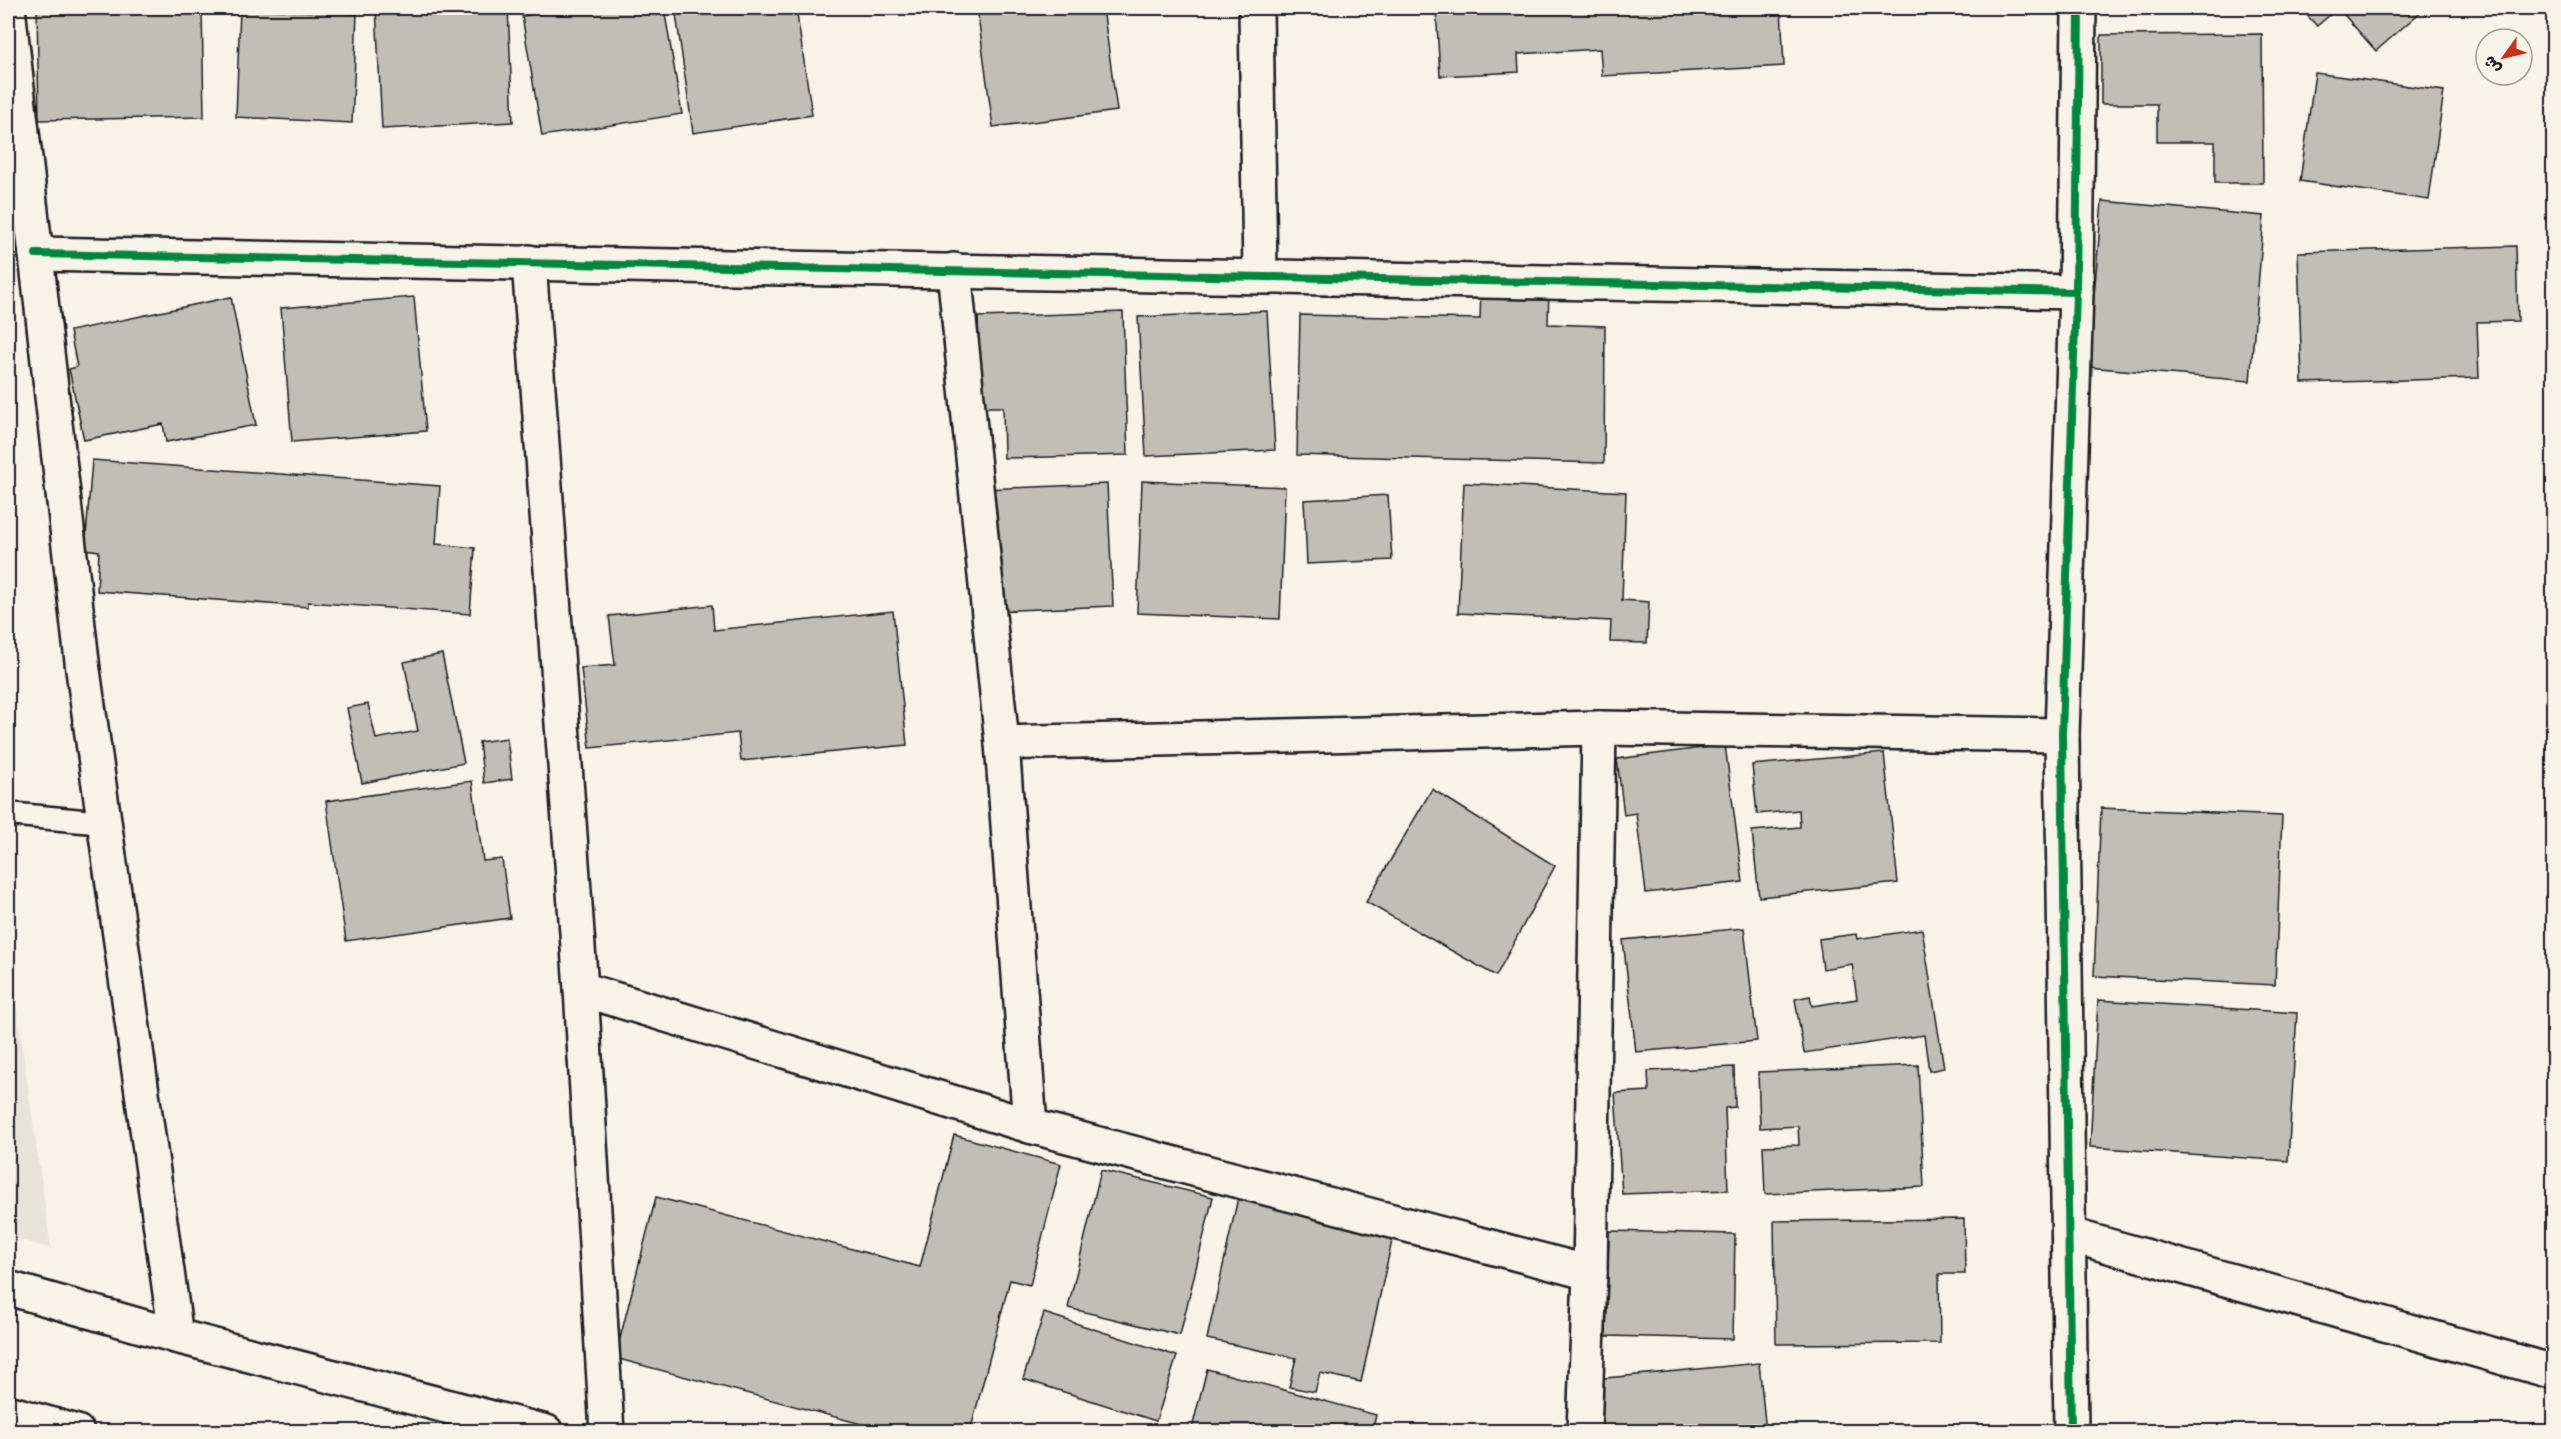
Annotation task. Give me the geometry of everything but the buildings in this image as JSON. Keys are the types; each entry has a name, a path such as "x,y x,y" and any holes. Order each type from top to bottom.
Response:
{"street":[{"path":"8,8 83,670 176,1336"},
{"path":"1256,8 1260,275"},
{"path":"2071,1431 2062,735 2076,292 2079,8"},
{"path":"36,254 2076,292"},
{"path":"529,262 581,989 607,1431"},
{"path":"954,270 1002,742 1030,1126"},
{"path":"1002,742 1599,728 2062,735"},
{"path":"1584,1431 1590,1273 1599,728"},
{"path":"581,989 1030,1126 1590,1273"},
{"path":"2070,1235 2553,1372"},
{"path":"8,1288 176,1336 546,1431"},
{"path":"8,1412 77,1431"}],"lane":[{"path":"8,814 104,823"}],"shaded area":[{"path":"8,946 51,1249 8,1236"}],"cycle path":[{"path":"2071,1432 2062,735 2076,292 2079,8"},
{"path":"36,254 2076,292"}]}
